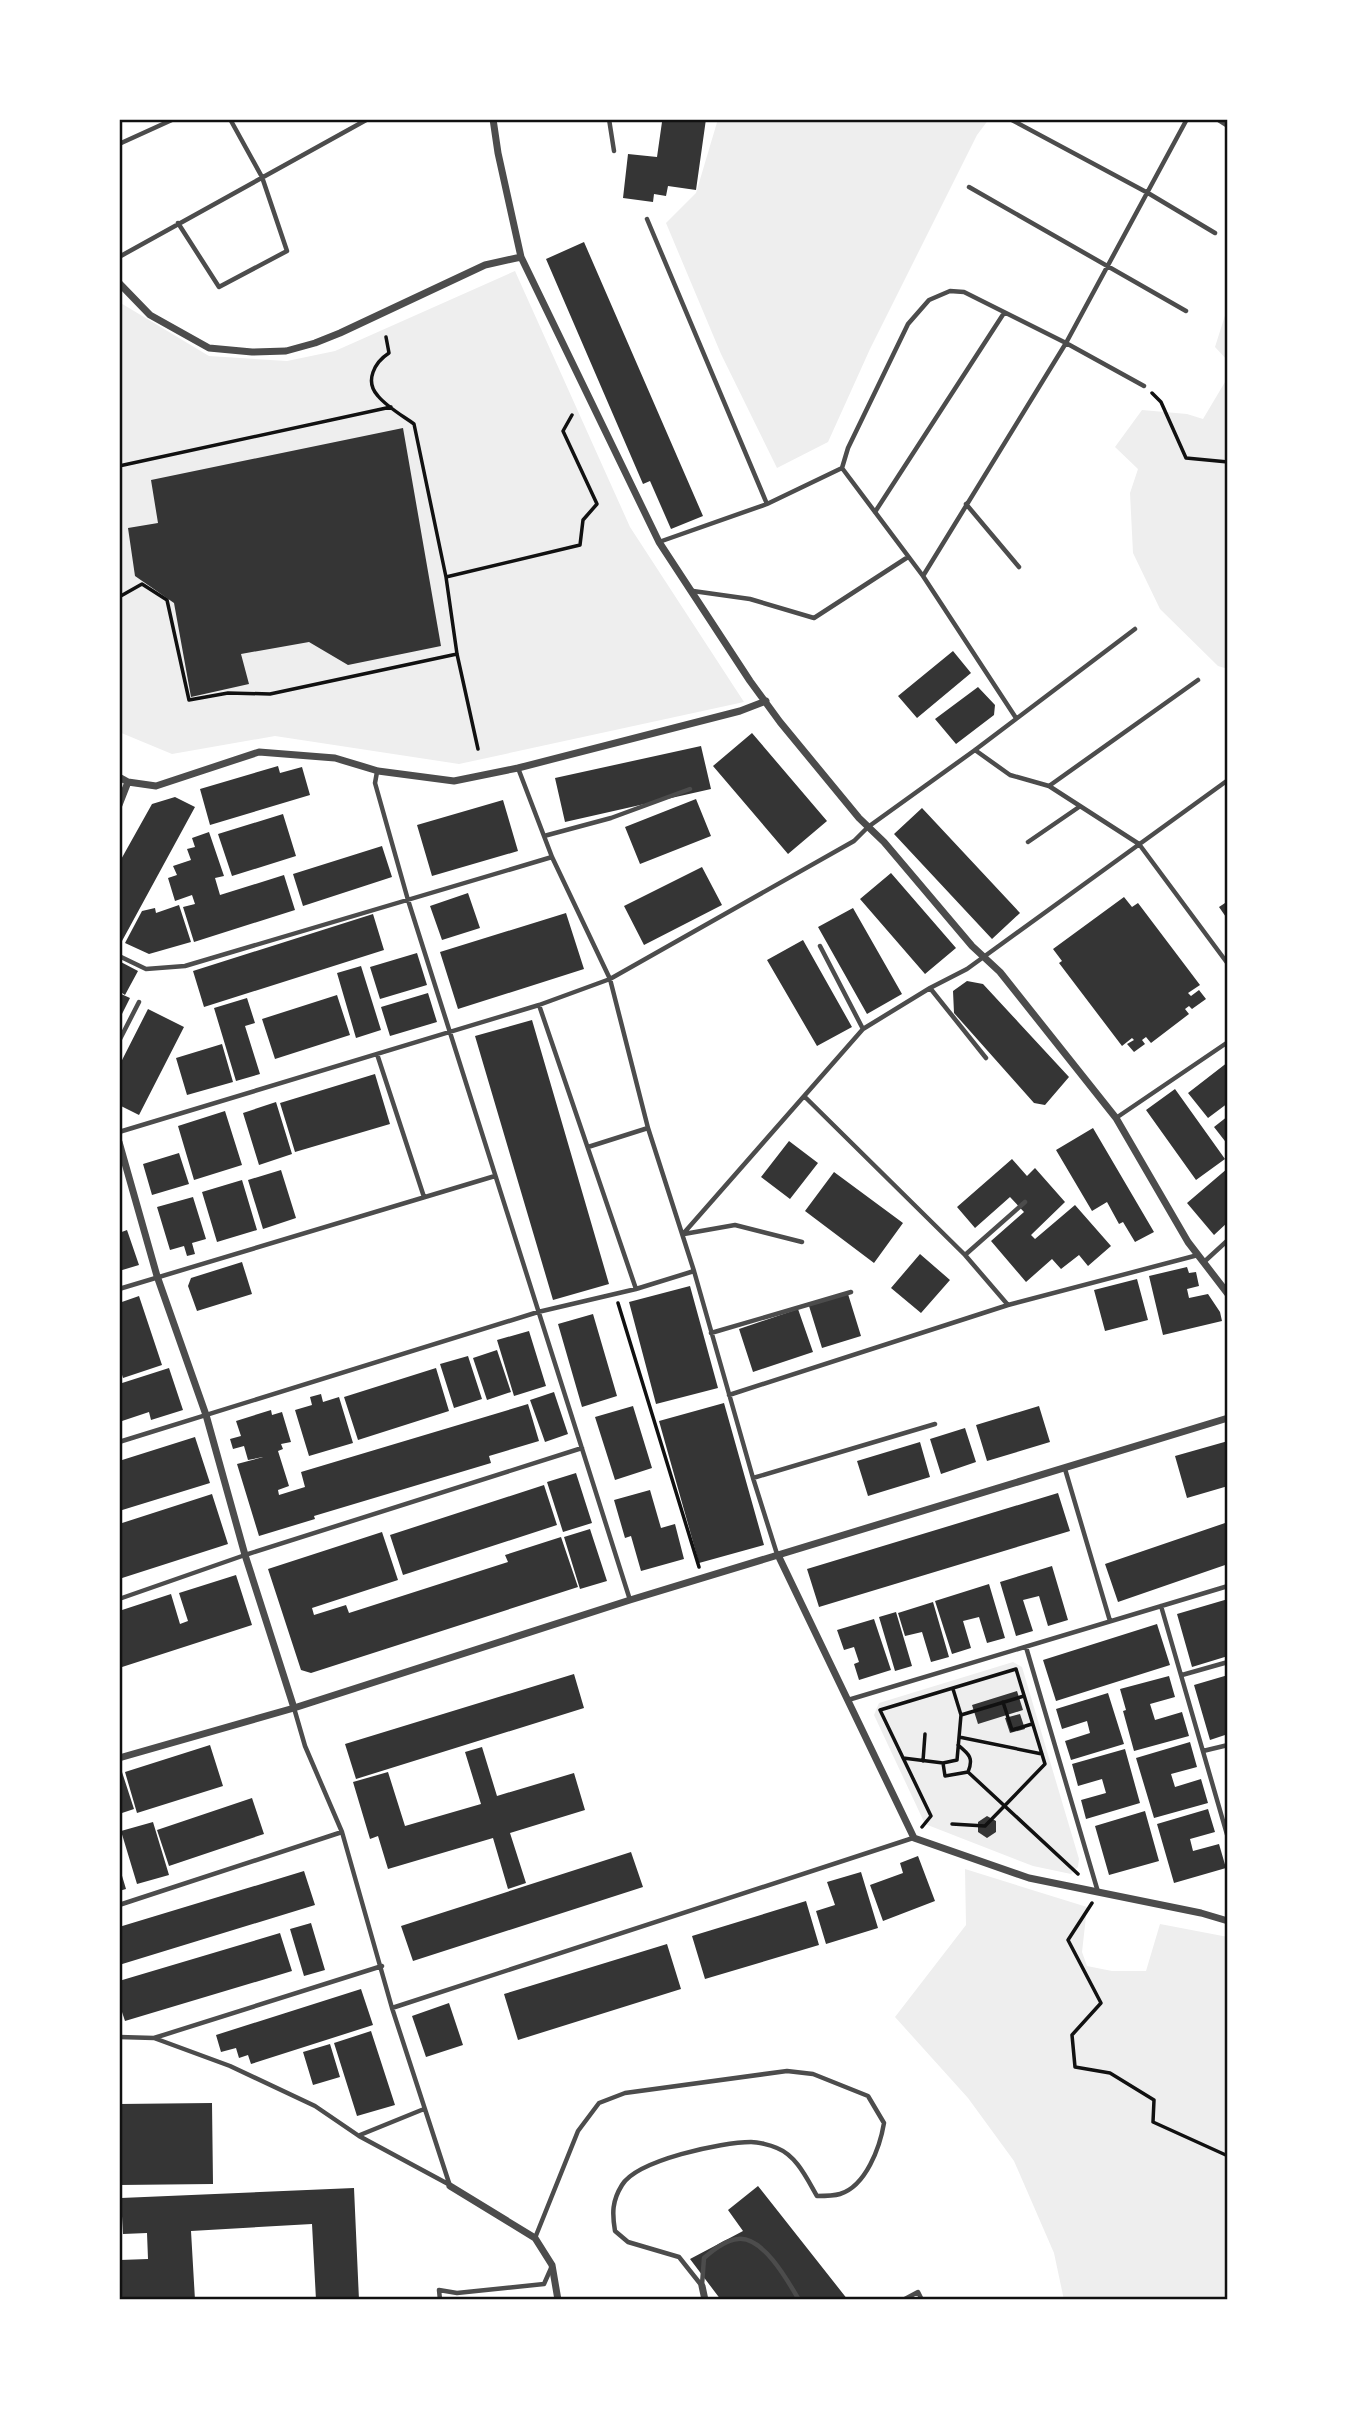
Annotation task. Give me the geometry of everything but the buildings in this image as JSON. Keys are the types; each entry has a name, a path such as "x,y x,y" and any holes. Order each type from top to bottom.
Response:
{"street":[{"path":"493,119 500,165 521,257 659,542 780,722 972,946 1000,972 1116,1118 1198,1255 1228,1294"},
{"path":"119,283 150,315 209,348 252,352 286,351 340,333 485,265 521,257"},
{"path":"119,778 156,786 259,752 335,758 377,771 454,781 518,768 740,711 766,701"},
{"path":"119,804 128,782"},
{"path":"119,1142 157,1276 206,1415 245,1555 294,1708"},
{"path":"119,1758 294,1708 630,1600 1228,1418"},
{"path":"778,1555 914,1838 1029,1878 1228,1920"},
{"path":"450,2186 536,2238 552,2265 558,2300"},
{"path":"702,2286 705,2300"}],"lane":[{"path":"119,144 174,119"},
{"path":"177,223 219,288 287,251 262,177 230,119"},
{"path":"119,257 368,119"},
{"path":"609,119 614,151"},
{"path":"1010,119 1148,193 1215,233"},
{"path":"923,576 1066,343 1187,119"},
{"path":"1217,119 1228,126"},
{"path":"969,187 1186,311"},
{"path":"647,219 767,504"},
{"path":"659,542 767,504 842,468 848,448 908,324 929,300 950,290 964,292 1144,386"},
{"path":"875,512 1004,313"},
{"path":"842,468 923,576 1016,718"},
{"path":"966,504 1019,567"},
{"path":"693,591 750,599 814,618 908,557"},
{"path":"119,1132 540,1005 610,979 854,841 868,827 1135,629"},
{"path":"1049,786 1198,680"},
{"path":"975,750 1010,775 1049,786 1139,845 1228,964"},
{"path":"518,768 552,857 610,979 648,1128 694,1271 753,1478 778,1555"},
{"path":"377,771 375,783 408,900 630,1600"},
{"path":"683,1235 863,1029 985,957 1228,780"},
{"path":"544,836 611,818 690,789"},
{"path":"1028,842 1079,807"},
{"path":"119,956 146,969 185,966 552,857"},
{"path":"820,946 863,1029"},
{"path":"930,988 986,1058"},
{"path":"119,1041 139,1002"},
{"path":"540,1005 636,1289"},
{"path":"1116,1118 1228,1042"},
{"path":"377,1054 424,1197"},
{"path":"804,1096 965,1255 1008,1305"},
{"path":"588,1147 648,1128"},
{"path":"119,1289 495,1175"},
{"path":"965,1255 1025,1202"},
{"path":"683,1235 734,1225 802,1242"},
{"path":"1204,1262 1228,1240"},
{"path":"729,1395 1008,1305 1198,1255"},
{"path":"119,1442 538,1312 636,1289 694,1271"},
{"path":"711,1333 851,1292"},
{"path":"753,1478 935,1424"},
{"path":"119,1599 245,1555 582,1448"},
{"path":"1064,1468 1110,1621"},
{"path":"848,1700 1228,1586"},
{"path":"1161,1606 1228,1838"},
{"path":"1026,1647 1098,1892"},
{"path":"1181,1675 1228,1662"},
{"path":"294,1708 305,1746 342,1832 392,2008 450,2186"},
{"path":"1203,1751 1228,1745"},
{"path":"119,1905 342,1832"},
{"path":"392,2008 914,1838"},
{"path":"154,2038 382,1966"},
{"path":"119,2037 154,2038 230,2066 303,2100 359,2136 450,2186"},
{"path":"536,2238 578,2131 599,2103 625,2093 788,2071 813,2074 868,2096 884,2123 881,2144 860,2180 843,2193 817,2196 795,2160 778,2148 752,2142 681,2153 636,2172 622,2183 612,2208 615,2231 628,2242 679,2257 702,2286"},
{"path":"359,2136 424,2109"},
{"path":"702,2286 704,2258 719,2246 738,2239 751,2240 767,2253 799,2300"},
{"path":"440,2300 439,2290 457,2293 544,2284 552,2265"},
{"path":"903,2300 918,2292 922,2300"}],"path":[{"path":"386,337 389,353 376,365 372,382 377,396 414,424 446,577 457,654 478,749"},
{"path":"1144,386 1161,402 1186,458 1228,462"},
{"path":"119,466 391,407"},
{"path":"446,577 580,545 583,520 597,504 563,430 572,415"},
{"path":"119,597 142,584 167,600 189,700 228,693 270,694 457,654"},
{"path":"616,1294 703,1579"},
{"path":"914,1838 930,1816 880,1710 1016,1669 1045,1765 985,1826 951,1824"},
{"path":"903,1758 943,1763 957,1760 961,1715 947,1670"},
{"path":"961,1715 1024,1696"},
{"path":"1003,1702 1012,1731 1033,1724"},
{"path":"923,1761 925,1734"},
{"path":"959,1737 1042,1754 1056,1750"},
{"path":"958,1745 970,1755 972,1762 968,1772"},
{"path":"943,1763 945,1776 968,1772"},
{"path":"968,1772 1098,1892 1068,1940 1101,2003 1072,2035 1075,2067 1110,2073 1154,2100 1153,2122 1228,2156"}],"shaded area":[{"path":"718,119 989,119 977,135 870,349 828,442 777,468 721,354 666,223 696,193"},
{"path":"515,271 630,527 744,702 459,764 275,736 172,754 119,732 119,302 209,356 287,361 335,351"},
{"path":"1228,306 1228,361 1215,347"},
{"path":"1228,377 1228,669 1218,666 1160,609 1133,553 1130,493 1138,469 1115,447 1142,410 1187,414 1203,419"},
{"path":"1013,1662 1022,1667 1079,1859 1078,1867 1071,1874 1033,1866 925,1824 874,1715 879,1703"},
{"path":"965,1869 1087,1907 1082,1952 1087,1966 1112,1971 1146,1971 1160,1924 1228,1937 1228,2300 1064,2300 1054,2253 1014,2161 968,2098 895,2017 966,1925"}]}
